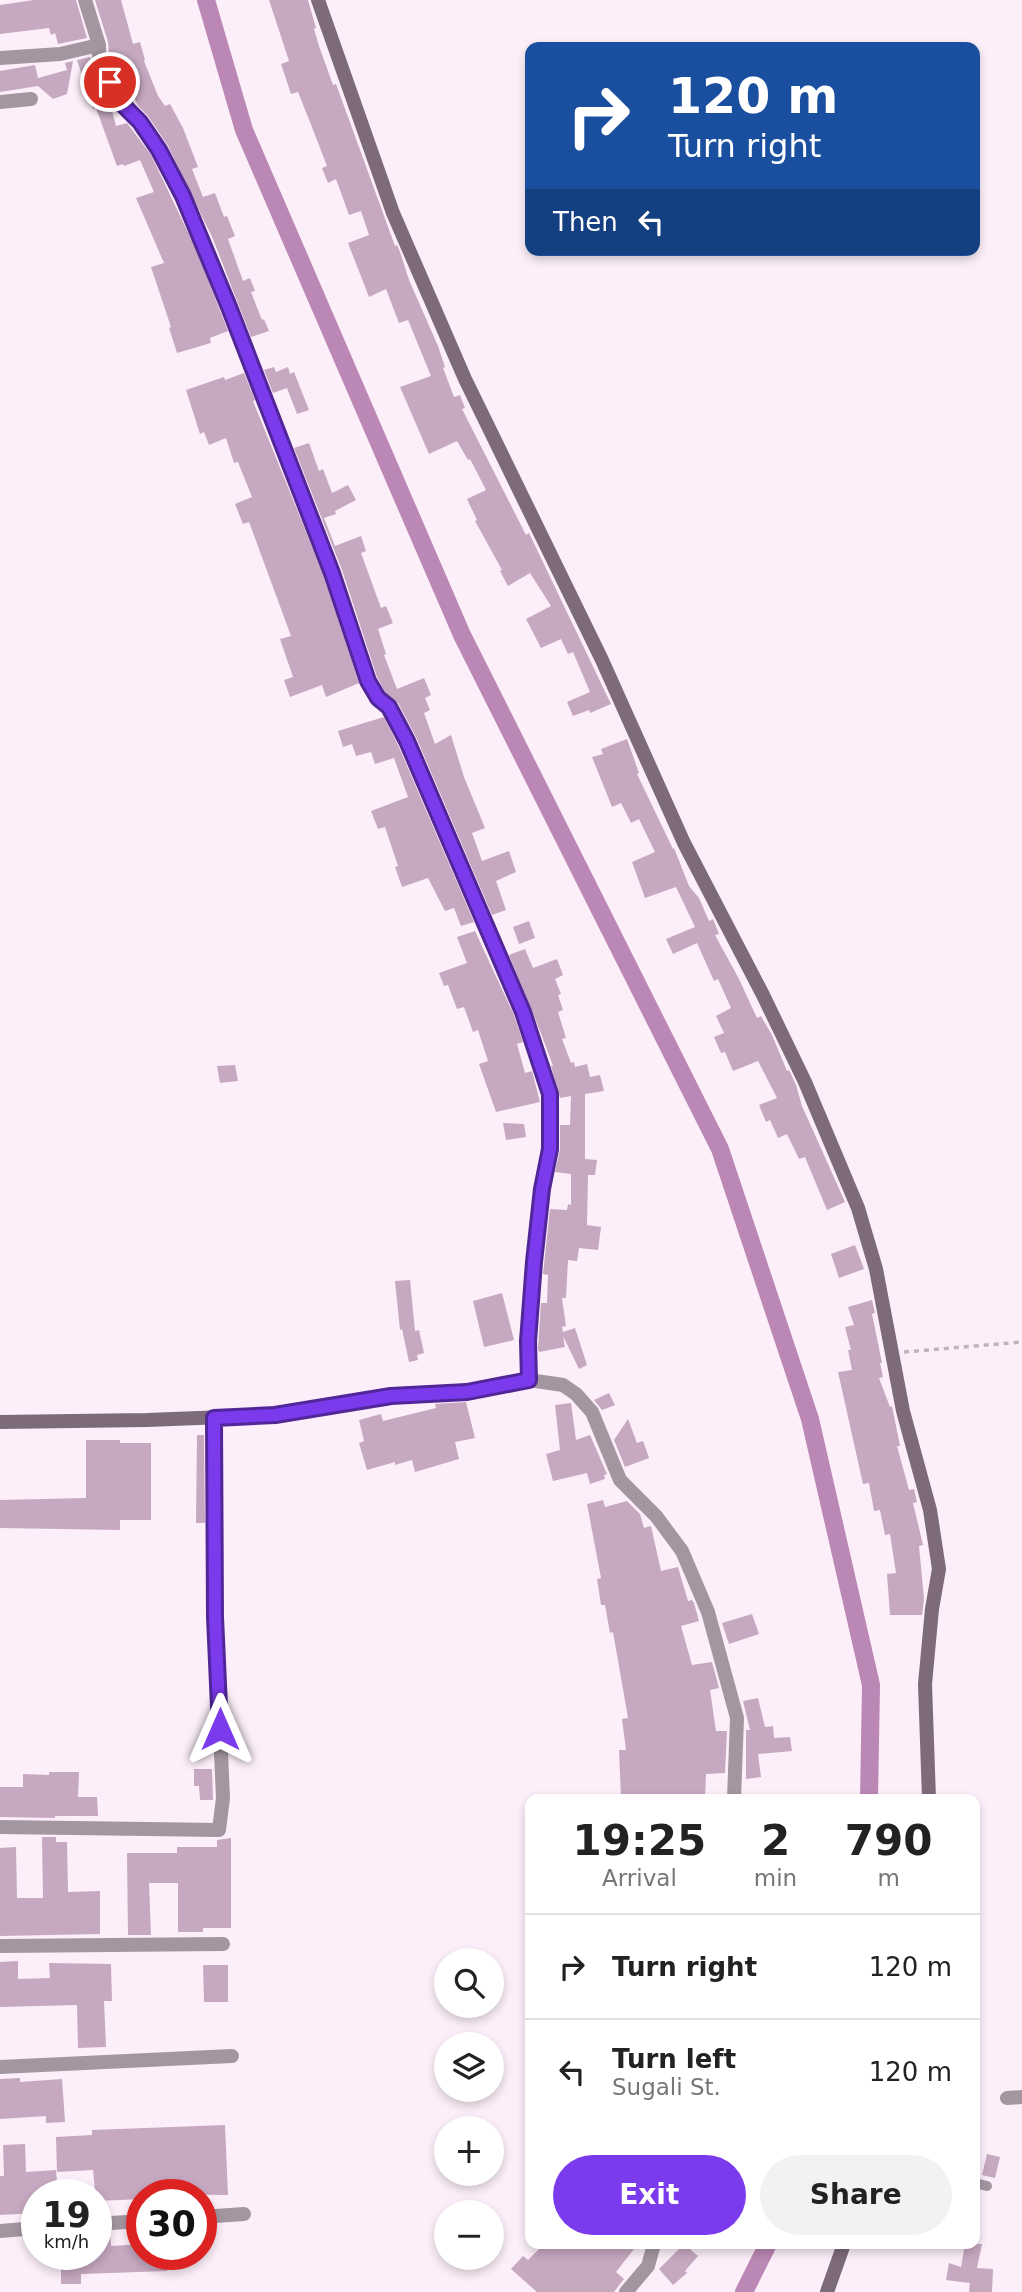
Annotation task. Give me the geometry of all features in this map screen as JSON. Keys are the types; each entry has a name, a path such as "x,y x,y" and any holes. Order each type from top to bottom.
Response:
{"street":[{"path":"85,0 99,45 99,55 110,82 122,104 140,122 159,150 204,243 332,573 368,681 378,698 389,707 407,741 523,1012 539,1059 550,1094 550,1149 542,1189 534,1262 528,1341 529,1380"},
{"path":"318,0 393,213 465,379 602,660 684,843 763,995 829,1136 858,1208 876,1269 903,1411 930,1510 939,1569 932,1609 925,1684 929,1794"},
{"path":"0,58 60,54 99,45"},
{"path":"0,103 31,99"},
{"path":"0,1422 275,1415 391,1396 467,1392 529,1380 563,1385 576,1394 592,1412 620,1480 656,1516 682,1551 708,1612 737,1718 734,1794"},
{"path":"0,1827 219,1830 223,1798 215,1617 214,1418"},
{"path":"0,1947 223,1944"},
{"path":"0,2067 232,2056"},
{"path":"217,2216 244,2214"},
{"path":"0,2231 21,2229"},
{"path":"626,2292 648,2266 653,2249"},
{"path":"827,2292 842,2249"}],"lane":[{"path":"980,2184 987,2186"}],"path":[{"path":"892,1353 1022,1342"}],"building":[{"path":"34,0 76,0 87,38 58,44 55,33 51,35 49,28 0,34 0,5"},
{"path":"95,0 121,0 133,44 140,42 144,61 158,96 165,106 170,104 183,128 198,167 192,169 203,197 215,193 224,217 227,216 235,236 228,239 243,281 250,278 255,291 251,292 269,331 251,337 213,239 168,146 138,106 132,92 127,94 119,78 109,54"},
{"path":"269,0 308,0 319,46 333,85 336,84 395,246 397,245 438,346 454,397 460,395 465,408 462,409 526,535 529,533 611,704 590,713 589,710 573,716 567,702 590,692 573,652 568,654 561,639 541,648 526,619 551,606 530,573 508,586 475,521 477,520 467,499 486,490 457,441 429,454 400,387 431,376 408,320 399,323 386,289 369,297 348,243 369,235 361,211 349,215 336,179 328,183 322,168 327,166 310,122 298,92 291,94 281,64 289,61"},
{"path":"90,57 109,100 116,126 127,123 151,155 195,247 228,331 210,338 211,343 177,353 151,267 164,263 136,198 154,192 140,160 117,166 96,108 93,109 77,60"},
{"path":"73,61 67,94 53,99 38,86 0,92 0,71 35,65 38,78 67,70 65,63"},
{"path":"274,367 276,372 288,367 290,374 294,372 309,410 297,414 287,388 273,393 264,370"},
{"path":"244,373 324,576 359,683 326,697 322,685 290,697 284,680 293,677 280,639 291,636 249,522 243,524 235,504 252,497 238,462 234,463 226,438 209,445 204,432 200,434 186,390"},
{"path":"309,443 319,471 323,469 332,493 348,485 356,500 335,511 336,514 324,518 335,546 361,536 366,551 361,553 381,608 386,606 393,623 378,629 386,654 384,655 397,689 424,678 431,695 425,698 430,710 424,713 435,744 451,735 464,777 485,828 472,833 482,861 509,851 516,872 496,881 506,910 492,915 416,737 398,703 385,692 377,677 342,570 294,448"},
{"path":"384,717 474,922 461,926 454,908 445,911 428,878 402,887 385,827 378,829 371,811 408,797 394,758 375,764 371,752 356,756 352,744 343,747 338,731"},
{"path":"627,739 639,773 637,774 674,848 689,886 699,898 709,921 713,919 719,934 715,935 757,1018 761,1016 772,1035 845,1202 827,1210 805,1157 799,1159 787,1134 778,1138 770,1120 766,1122 759,1105 777,1098 758,1061 733,1071 725,1052 721,1053 714,1037 724,1033 716,1016 731,1008 718,979 714,981 697,943 673,954 666,939 695,927 676,887 645,898 632,862 655,852 639,819 631,823 621,803 612,807 592,757 603,754 601,749"},
{"path":"529,921 535,938 519,944 513,927"},
{"path":"475,931 514,1015 523,1042 517,1044 525,1073 532,1071 540,1102 496,1112 479,1064 488,1061 478,1030 473,1032 464,1007 457,1009 448,985 444,986 439,973 467,963 457,937"},
{"path":"525,949 533,968 557,959 563,975 555,979 563,1010 558,1012 566,1038 562,1039 571,1063 574,1062 575,1067 587,1064 590,1077 600,1075 604,1091 585,1094 585,1159 597,1160 595,1175 588,1175 587,1225 601,1227 598,1250 579,1248 577,1261 568,1260 566,1298 562,1298 566,1326 562,1327 563,1332 575,1328 587,1365 579,1369 563,1336 565,1347 539,1352 538,1348 541,1303 547,1303 548,1275 543,1274 550,1209 567,1210 568,1204 571,1205 571,1174 555,1172 560,1149 560,1125 570,1125 571,1096 560,1098 553,1066 509,955"},
{"path":"235,1065 238,1081 220,1083 217,1066"},
{"path":"503,1123 524,1124 526,1137 506,1140"},
{"path":"855,1245 864,1269 839,1278 831,1254"},
{"path":"410,1280 415,1331 419,1330 424,1353 417,1355 418,1360 409,1362 402,1329 400,1330 395,1281"},
{"path":"502,1293 514,1340 484,1347 473,1301"},
{"path":"872,1300 875,1313 872,1314 882,1363 883,1377 879,1378 890,1407 892,1406 900,1446 897,1446 909,1490 914,1489 917,1502 913,1503 923,1545 919,1546 924,1599 922,1615 890,1615 887,1574 896,1573 890,1534 885,1535 880,1510 874,1511 869,1483 863,1484 838,1372 852,1370 848,1350 851,1350 845,1327 854,1325 848,1307"},
{"path":"609,1393 615,1405 602,1410 594,1400"},
{"path":"466,1402 475,1438 455,1442 459,1459 415,1472 412,1460 367,1470 359,1443 364,1441 359,1420 381,1414 383,1421 436,1408 435,1404"},
{"path":"571,1403 576,1440 590,1435 607,1474 604,1475 605,1479 590,1484 587,1473 553,1481 546,1454 560,1450 555,1405"},
{"path":"628,1419 637,1443 643,1441 649,1458 625,1467 614,1440"},
{"path":"197,1435 204,1435 205,1523 196,1523"},
{"path":"86,1440 151,1443 151,1520 120,1520 120,1530 0,1528 0,1500 86,1498"},
{"path":"603,1500 605,1507 627,1501 640,1514 644,1528 651,1526 661,1571 678,1567 688,1601 692,1600 694,1603 699,1621 681,1626 692,1665 712,1662 719,1688 710,1690 716,1731 727,1731 725,1773 706,1774 705,1794 621,1794 619,1750 626,1750 622,1719 628,1718 613,1632 610,1633 605,1605 601,1605 597,1579 601,1578 587,1504"},
{"path":"752,1614 759,1634 729,1644 722,1623"},
{"path":"758,1698 765,1727 773,1726 774,1738 790,1737 792,1751 758,1754 761,1777 746,1779 746,1730 750,1730 743,1701"},
{"path":"194,1769 212,1769 213,1800 200,1800 199,1786 194,1786"},
{"path":"49,1772 79,1772 78,1797 97,1797 98,1816 0,1817 0,1787 23,1787 23,1774 49,1775"},
{"path":"42,1837 56,1837 56,1842 67,1842 68,1892 100,1891 100,1934 0,1936 0,1848 16,1847 17,1898 43,1898"},
{"path":"231,1838 231,1928 203,1928 203,1932 178,1932 178,1883 149,1883 151,1935 128,1935 127,1853 177,1853 177,1847 217,1847 217,1840"},
{"path":"18,1961 18,1979 50,1978 49,1963 111,1964 112,2001 104,2001 106,2047 78,2048 77,2005 0,2007 0,1962"},
{"path":"203,1965 228,1965 228,2002 204,2002"},
{"path":"20,2078 20,2082 62,2079 65,2122 46,2123 46,2116 0,2119 0,2079"},
{"path":"225,2125 228,2195 217,2195 217,2179 126,2179 126,2200 112,2200 112,2179 94,2179 93,2170 57,2172 56,2137 92,2135 92,2130"},
{"path":"25,2144 26,2172 56,2170 57,2179 21,2179 21,2214 0,2215 0,2176 4,2176 3,2145"},
{"path":"987,2154 1000,2157 995,2178 982,2175"},
{"path":"982,2244 977,2268 993,2269 992,2292 969,2292 970,2283 946,2280 949,2263 961,2267 964,2249 980,2249"},
{"path":"126,2245 126,2270 167,2270 81,2274 81,2284 61,2284 61,2270 112,2270 112,2246"},
{"path":"539,2249 634,2249 616,2272 624,2279 614,2292 537,2292 511,2269 523,2256 528,2260"},
{"path":"679,2249 690,2249 698,2256 685,2271 687,2273 673,2285 659,2269"}],"waterway":[{"path":"206,0 244,130 462,635 720,1149 810,1419 871,1685 869,1794"},
{"path":"744,2292 766,2249"}],"route":[{"path":"110,82 122,104 140,122 159,150 204,243 332,573 368,681 378,698 389,707 407,741 523,1012 550,1094 550,1149 542,1189 534,1262 528,1341 529,1380 467,1392 391,1396 275,1415 214,1418 215,1617 220,1729"}]}
